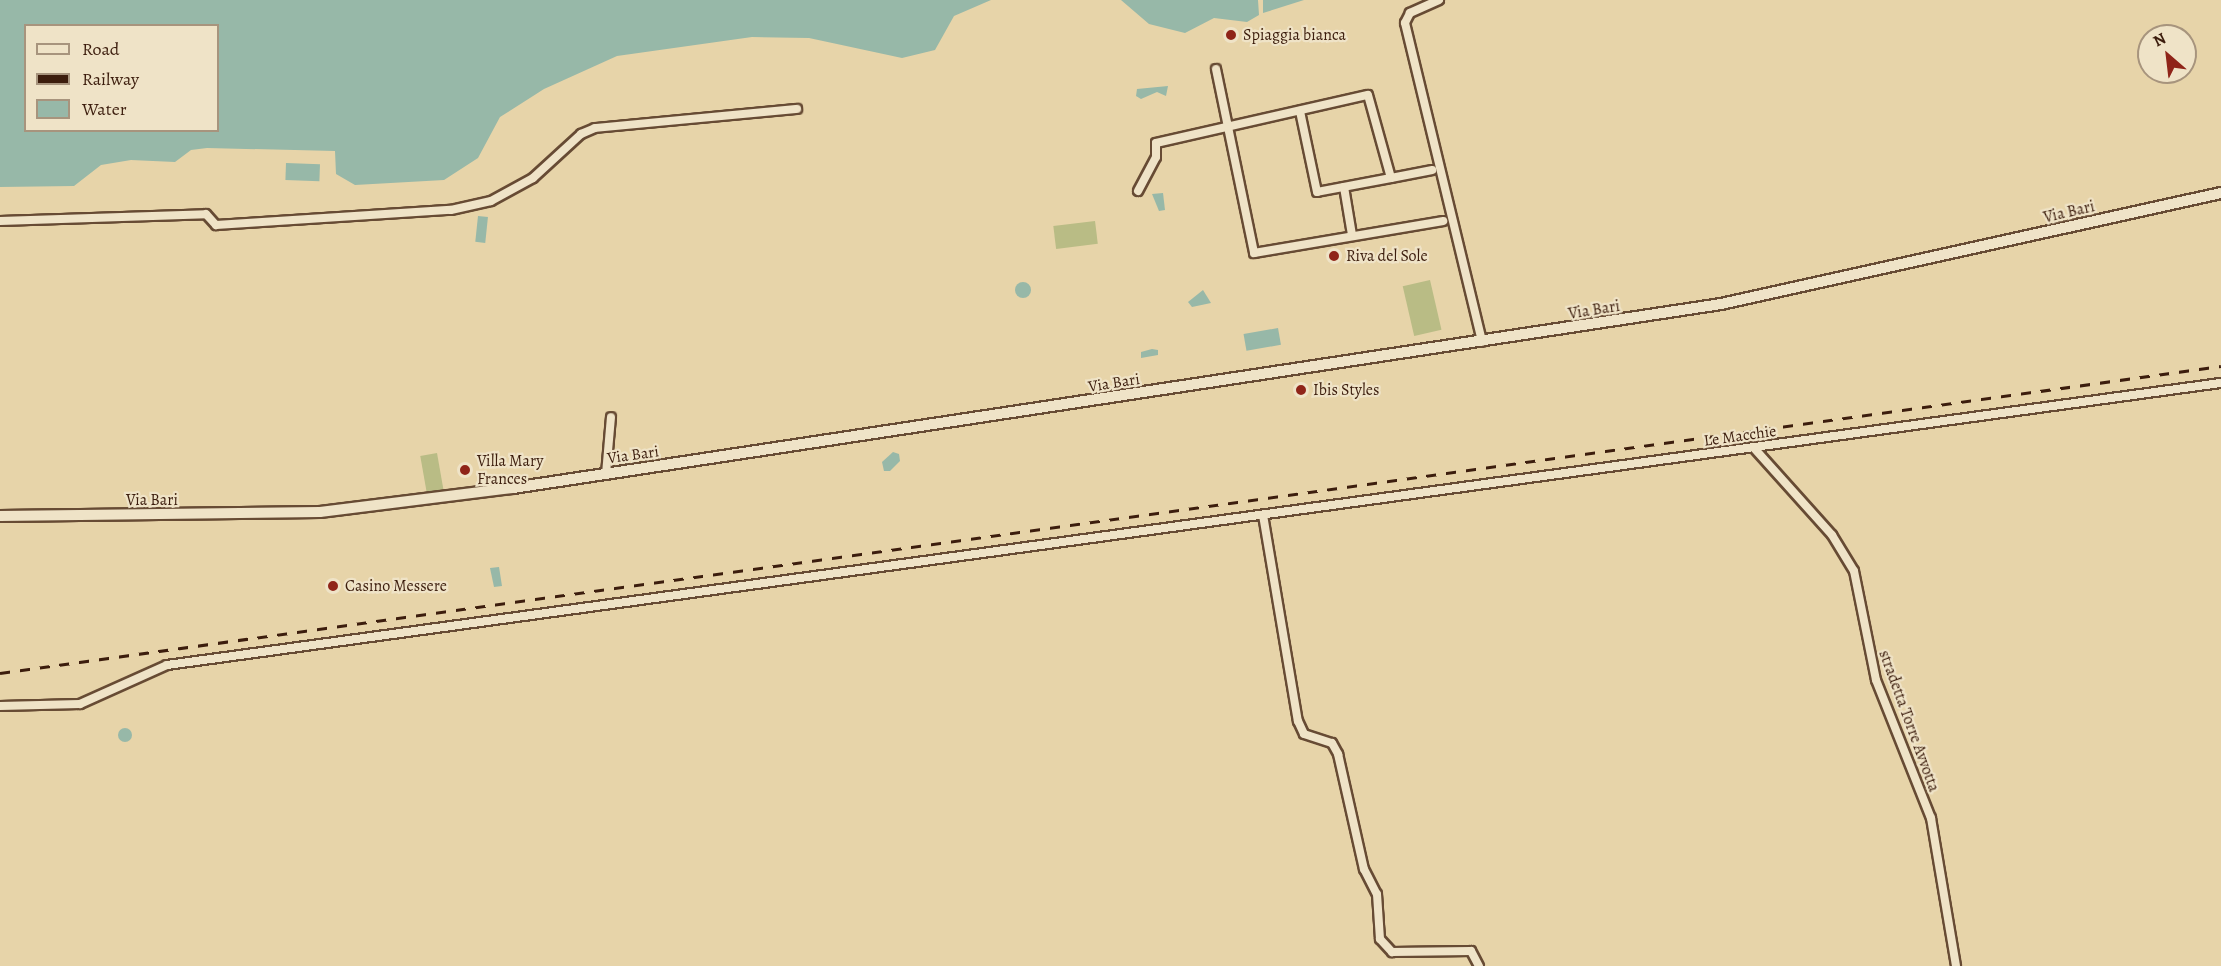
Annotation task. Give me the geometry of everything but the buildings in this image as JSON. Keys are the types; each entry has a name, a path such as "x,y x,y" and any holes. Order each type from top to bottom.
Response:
{"main road":[{"name":"Via Bari","path":"0,516 320,512 404,504 1482,342 1808,287 2221,193"}],"street":[{"path":"1439,0 1410,13 1406,23 1482,342"},
{"path":"1216,69 1254,253 1443,221"},
{"path":"1138,191 1156,157 1156,143 1368,95 1391,178"},
{"path":"0,221 206,214 216,225 451,210 491,201 533,178 581,134 595,128 797,109"},
{"path":"1300,111 1317,192 1432,170"},
{"path":"1344,186 1352,235"},
{"name":"Le Macchie","path":"0,706 80,704 167,665 2221,383"},
{"path":"606,474 611,417"},
{"name":"stradetta Torre Avvotta","path":"1754,448 1832,535 1854,571 1876,680 1930,818 1956,966"},
{"path":"1263,515 1298,721 1304,734 1332,743 1338,754 1364,869 1377,894 1380,939 1392,952 1471,951 1479,966"}],"green space":[{"path":"1095,221 1098,244 1056,249 1053,226"},
{"path":"1430,280 1441,330 1414,336 1403,286"},
{"path":"437,453 444,492 427,495 420,456"}],"water":[{"path":"0,0 991,0 954,16 935,50 902,58 809,38 752,37 617,56 544,89 500,117 478,158 444,180 355,185 336,174 335,151 207,148 191,150 175,162 131,160 101,165 74,186 0,187"},
{"path":"1121,0 1258,0 1259,15 1247,22 1214,18 1185,33 1149,24"},
{"path":"1263,0 1304,0 1263,13"},
{"path":"1168,86 1166,96 1157,92 1141,99 1136,96 1137,89"},
{"path":"286,163 320,164 319,181 285,180"},
{"path":"1163,193 1165,210 1159,211 1152,194"},
{"path":"478,216 488,217 485,243 475,242"},
{"path":"1020,282 1026,282 1031,290 1029,296 1020,298 1015,293 1015,287"},
{"path":"1203,290 1211,303 1192,307 1188,302"},
{"path":"1278,328 1281,345 1246,351 1244,334"},
{"path":"1158,350 1158,355 1141,358 1141,352"},
{"path":"893,452 899,454 900,461 890,471 884,471 882,462"},
{"path":"499,567 502,586 494,587 490,568"},
{"path":"122,728 128,728 132,735 128,742 122,742 118,738 118,732"}],"railway":[{"path":"0,673 2221,366"}],"place":[{"name":"Spiaggia bianca","path":"1231,35"},
{"name":"Riva del Sole","path":"1334,256"},
{"name":"Ibis Styles","path":"1301,390"},
{"name":"Villa Mary Frances","path":"465,470"},
{"name":"Casino Messere","path":"333,586"}]}
